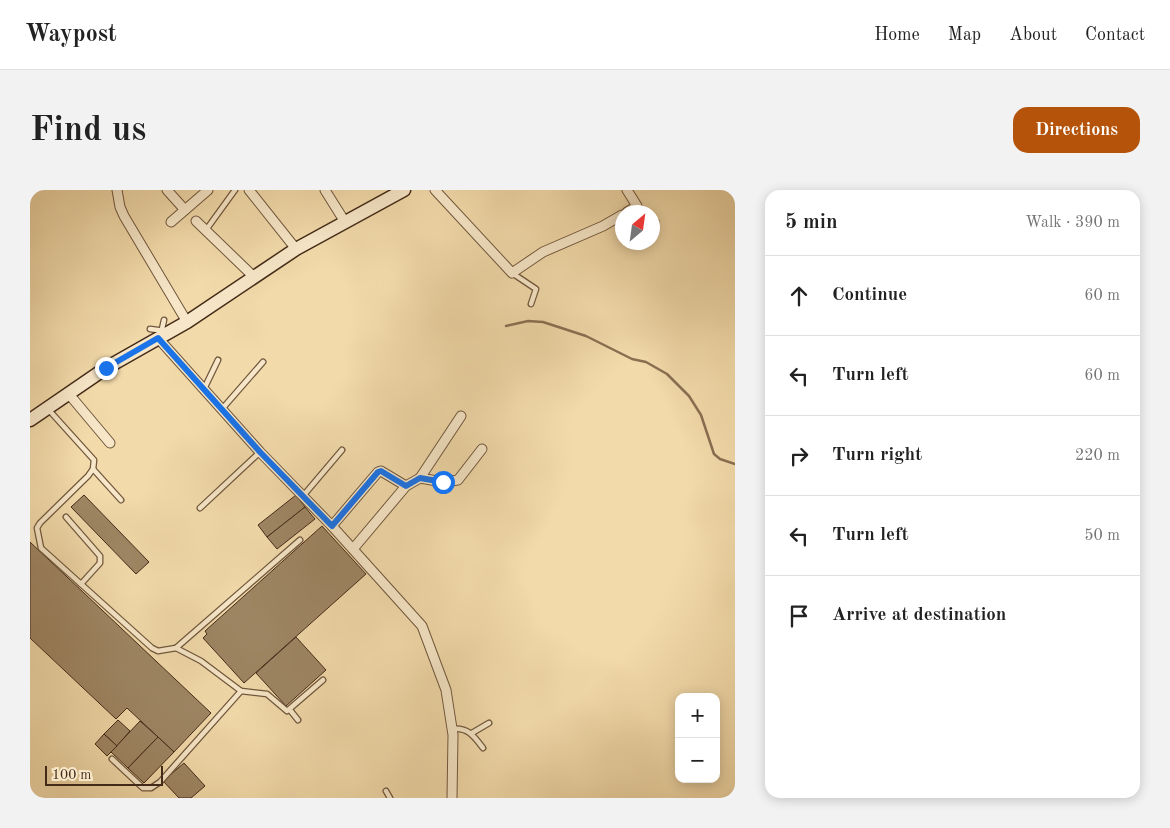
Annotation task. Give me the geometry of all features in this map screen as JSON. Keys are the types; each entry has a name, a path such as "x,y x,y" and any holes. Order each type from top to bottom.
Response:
{"main road":[{"path":"30,420 159,332 186,322 296,249 404,190"}],"street":[{"path":"117,190 120,207 124,216 186,322"},
{"path":"167,190 185,210"},
{"path":"171,222 208,190"},
{"path":"249,190 296,249"},
{"path":"325,190 345,222"},
{"path":"435,190 512,273 543,252 615,219"},
{"path":"626,190 638,205"},
{"path":"196,221 253,276"},
{"path":"159,332 204,389 260,452 332,526 422,626 446,690 452,729 452,798"},
{"path":"68,393 110,443"},
{"path":"353,549 406,486 420,478 461,416"},
{"path":"420,478 443,482 458,480 482,449"},
{"path":"332,526 378,472 381,471 406,486"}],"lane":[{"path":"206,230 235,190"},
{"path":"512,273 536,289 531,304"},
{"path":"159,332 164,320"},
{"path":"204,389 218,360"},
{"path":"222,409 263,362"},
{"path":"48,408 94,460 93,469 46,515 36,528 41,548 147,646 158,651 176,648 300,540"},
{"path":"302,496 342,450"},
{"path":"200,508 260,452"},
{"path":"93,469 121,500"},
{"path":"66,518 100,556 100,563 81,584"},
{"path":"176,648 201,661 240,691 267,694 283,709 290,710 298,720"},
{"path":"290,710 323,680"},
{"path":"112,759 143,788 151,788 160,782 240,691"},
{"path":"472,733 489,723"},
{"path":"452,729 465,729 472,733 482,748"},
{"path":"386,792 390,798"}],"building":[{"path":"84,495 149,562 136,574 71,507"},
{"path":"296,495 305,507 267,537 258,525"},
{"path":"305,507 315,519 277,549 267,537"},
{"path":"322,526 366,574 244,683 203,638 207,634 205,631"},
{"path":"30,542 211,713 174,752 127,708 116,719 30,638"},
{"path":"296,637 326,670 286,706 256,673"},
{"path":"118,720 130,731 117,746 104,734"},
{"path":"140,721 158,737 128,768 111,752"},
{"path":"104,734 117,746 107,756 95,744"},
{"path":"158,737 174,752 144,783 128,768"},
{"path":"184,763 205,786 191,798 179,798 163,781"}],"waterway":[{"path":"506,326 528,321 543,322 586,336 632,359 646,362 667,374 689,396 701,415 714,454 720,459 735,464"}],"route":[{"path":"106,368 158,338 260,452 332,526 378,472 381,471 406,486 420,478 443,482"}]}
